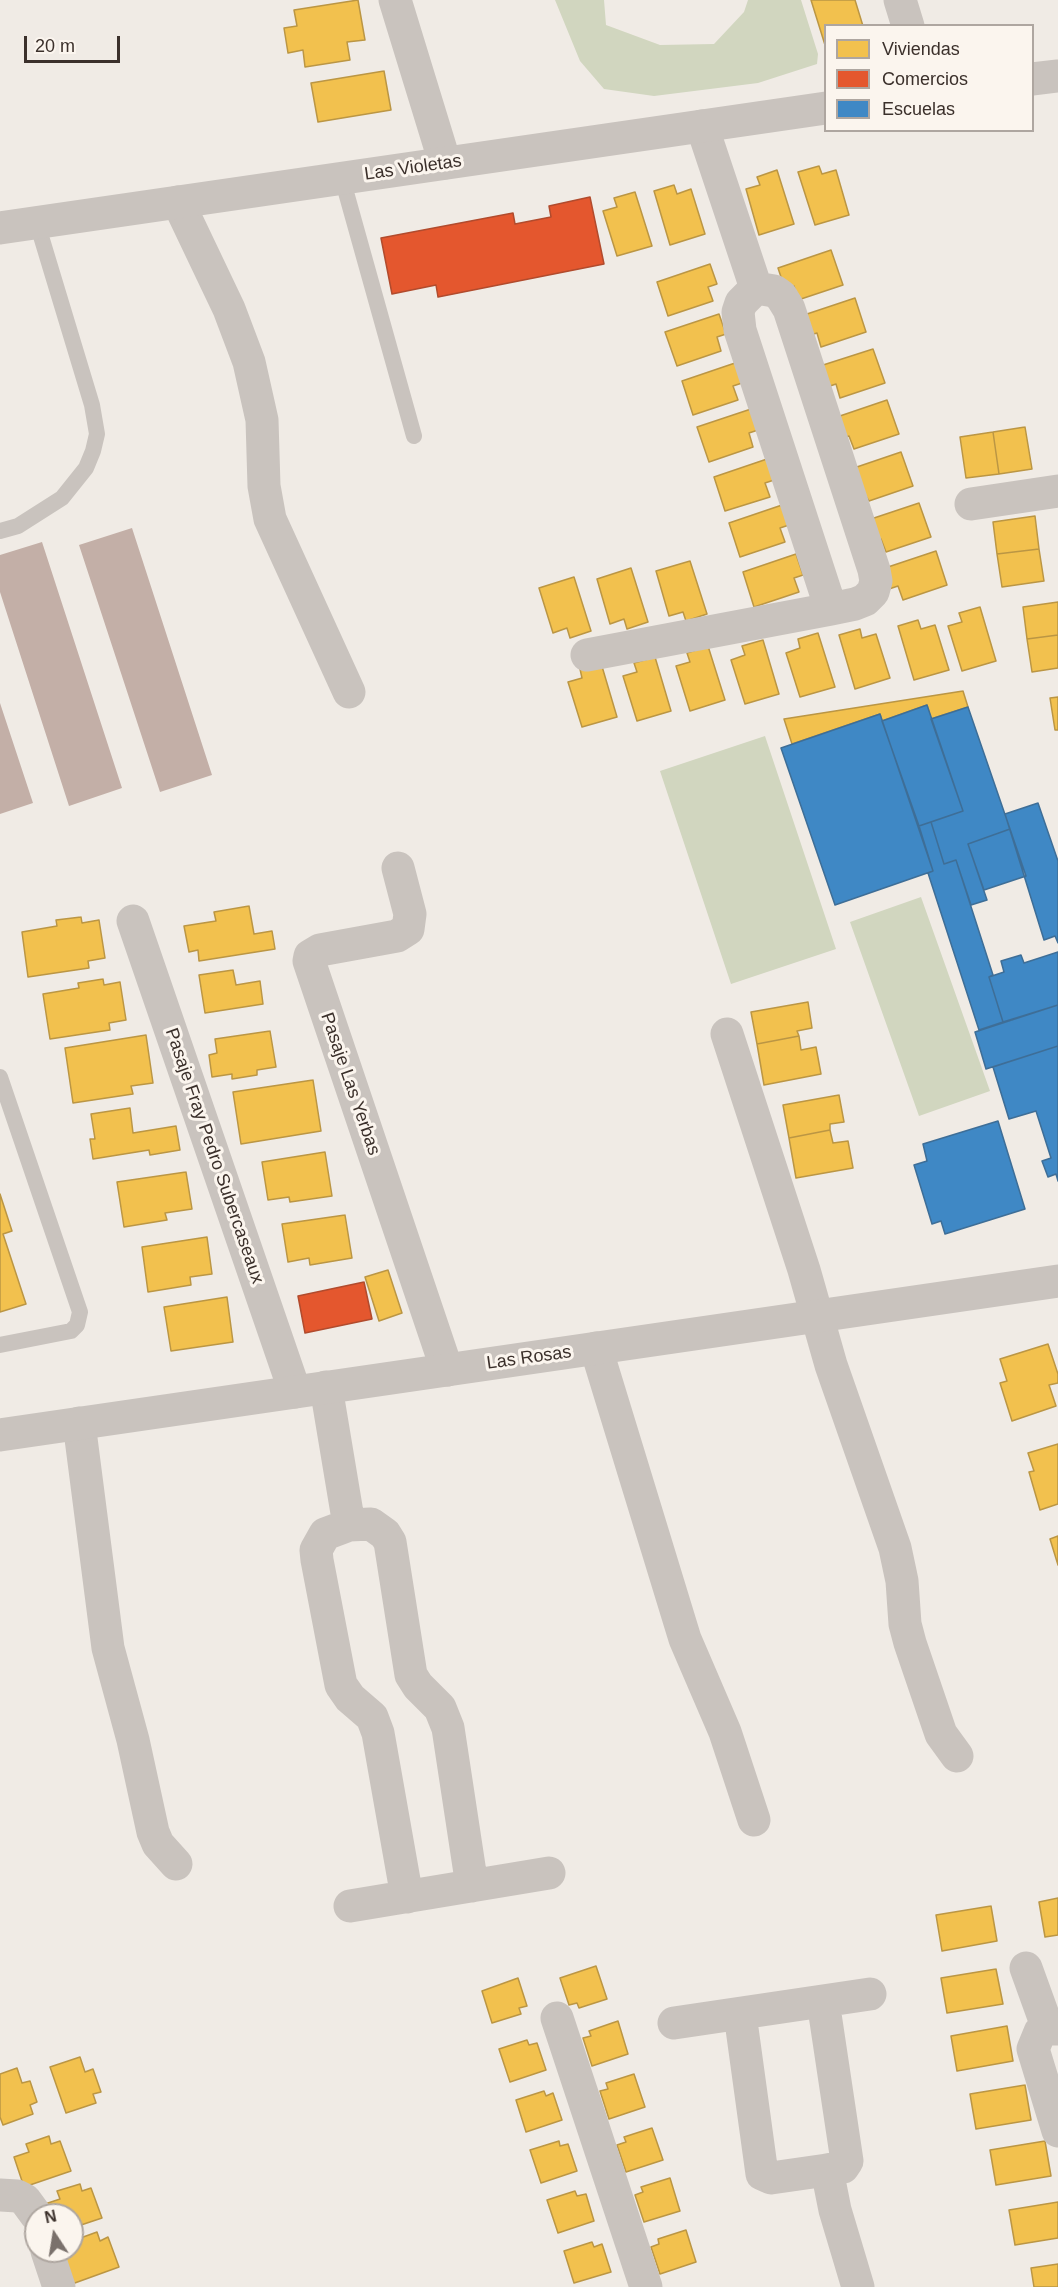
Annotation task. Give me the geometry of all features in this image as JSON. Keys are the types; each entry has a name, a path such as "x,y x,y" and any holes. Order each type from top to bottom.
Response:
{"street":[{"path":"395,0 445,163"},
{"path":"900,0 907,24"},
{"path":"1034,79 1058,76"},
{"name":"Las Violetas","path":"0,228 824,108"},
{"path":"702,126 756,288"},
{"path":"178,202 229,309 249,362 262,420 264,486 270,519 350,692"},
{"path":"756,288 741,303 738,321 740,330 831,609"},
{"path":"588,655 831,609 865,600 873,592 876,581 874,570 789,309 781,296 774,291 756,288"},
{"path":"971,504 1058,491"},
{"name":"Pasaje Las Yerbas","path":"398,868 410,914 408,929 397,936 320,950 310,956 309,961 447,1370"},
{"name":"Pasaje Fray Pedro Subercaseaux","path":"133,921 310,1389 349,1525"},
{"path":"728,1034 831,1365 895,1548 901,1573 904,1624 910,1643 941,1734 957,1756"},
{"name":"Las Rosas","path":"0,1435 1058,1281"},
{"path":"596,1348 685,1639 725,1732 754,1820"},
{"path":"79,1423 108,1648 153,1832 158,1844 176,1864"},
{"path":"407,1897 378,1733 372,1717 350,1698 341,1685 317,1560 316,1550 325,1534 349,1525 371,1524 385,1534 390,1542 411,1675 417,1686 440,1708 448,1728 472,1886"},
{"path":"350,1906 549,1873"},
{"path":"1026,1968 1053,2029 1040,2032 1033,2049 1058,2131"},
{"path":"674,2024 870,1994"},
{"path":"740,2014 762,2174 771,2178 827,2170 843,2167 847,2161 823,2001"},
{"path":"557,2018 646,2287"},
{"path":"827,2170 837,2218 858,2287"},
{"path":"0,2195 17,2196 27,2203"},
{"path":"51,2263 59,2287"}],"lane":[{"path":"342,178 414,436"},
{"path":"0,531 33,518 62,498 86,468 97,434 92,405 37,223"},
{"path":"0,1077 80,1312 77,1325 71,1331 0,1344"}],"green space":[{"path":"555,0 604,0 606,25 660,45 714,44 744,12 748,0 801,0 818,54 817,64 758,83 654,96 604,89 580,61"},
{"path":"765,736 836,949 731,984 660,771"},
{"path":"921,897 990,1091 919,1116 850,922"}],"building: Viviendas":[{"path":"358,0 365,40 347,42 350,60 305,67 303,50 288,53 284,28 297,26 294,10"},
{"path":"811,0 855,0 862,24 824,24 824,42"},
{"path":"384,71 391,110 318,122 311,83"},
{"path":"819,166 822,174 836,170 849,215 815,225 798,172"},
{"path":"777,170 794,224 759,235 746,189 760,185 757,177"},
{"path":"674,185 677,194 691,189 705,234 670,245 654,191"},
{"path":"635,192 652,246 617,256 603,211 617,207 614,198"},
{"path":"831,250 843,285 798,300 794,286 785,289 778,268"},
{"path":"710,264 717,284 708,287 713,301 668,316 657,282"},
{"path":"855,298 866,332 821,347 817,333 807,336 801,316"},
{"path":"719,314 726,334 717,337 721,351 677,366 665,332"},
{"path":"873,349 885,383 840,398 836,384 827,387 820,366"},
{"path":"735,363 742,383 733,386 738,400 693,415 682,381"},
{"path":"887,400 899,434 854,449 849,436 840,439 834,418"},
{"path":"751,409 758,430 749,433 753,447 709,462 697,427"},
{"path":"1025,427 1032,469 999,474 993,432"},
{"path":"993,432 999,474 966,478 960,437"},
{"path":"901,452 913,486 869,501 848,470"},
{"path":"767,459 774,480 765,483 770,497 725,511 714,477"},
{"path":"919,503 931,537 886,552 881,539 872,542 865,521"},
{"path":"782,505 789,525 780,528 785,542 740,557 729,523"},
{"path":"1035,516 1039,549 997,554 993,522"},
{"path":"1039,549 1044,581 1002,587 997,554"},
{"path":"936,551 947,585 903,600 898,586 889,589 882,569"},
{"path":"796,554 803,575 794,578 799,592 754,607 743,572"},
{"path":"690,561 707,614 686,621 683,612 669,616 656,571"},
{"path":"631,568 648,622 627,629 624,619 610,624 597,579"},
{"path":"574,577 591,631 570,638 567,628 553,633 539,588"},
{"path":"1058,602 1058,635 1027,639 1023,607"},
{"path":"980,607 996,661 962,671 948,626 962,622 959,613"},
{"path":"918,620 921,629 935,625 949,670 914,680 898,626"},
{"path":"860,629 862,638 876,634 890,678 855,689 839,635"},
{"path":"818,633 835,687 800,697 786,653 800,648 798,639"},
{"path":"1058,635 1058,668 1032,672 1027,639"},
{"path":"763,640 779,694 745,704 731,660 745,655 742,646"},
{"path":"708,646 725,700 690,711 676,666 690,662 687,653"},
{"path":"655,657 671,711 637,721 623,676 637,672 634,663"},
{"path":"601,663 617,717 582,727 568,682 582,678 580,669"},
{"path":"963,691 968,707 931,719 927,705 882,721 880,714 792,744 784,719"},
{"path":"1058,697 1058,730 1055,730 1050,698"},
{"path":"249,906 254,934 272,931 275,949 199,961 198,950 189,952 184,926 216,921 214,912"},
{"path":"81,917 82,923 99,920 105,958 88,961 89,968 28,977 22,932 57,926 56,920"},
{"path":"233,970 236,985 260,981 263,1004 205,1013 199,975"},
{"path":"103,979 104,985 120,982 126,1020 109,1023 110,1030 50,1039 43,994 79,988 78,983"},
{"path":"808,1002 812,1028 797,1031 799,1036 757,1044 751,1012"},
{"path":"270,1031 276,1067 257,1070 257,1075 232,1079 232,1074 212,1077 209,1055 217,1053 215,1039"},
{"path":"146,1035 153,1083 131,1086 133,1094 73,1103 65,1048"},
{"path":"799,1036 801,1050 816,1047 821,1074 764,1085 757,1044"},
{"path":"313,1080 321,1131 241,1144 233,1092"},
{"path":"839,1095 844,1122 830,1124 830,1130 789,1138 783,1105"},
{"path":"130,1108 133,1133 176,1126 180,1150 150,1155 149,1150 93,1159 90,1139 95,1139 91,1114"},
{"path":"830,1130 833,1143 848,1141 853,1168 796,1178 789,1138"},
{"path":"325,1152 332,1196 290,1202 289,1197 268,1200 262,1162"},
{"path":"186,1172 192,1209 165,1213 167,1220 124,1227 117,1182"},
{"path":"0,1194 12,1231 3,1234 26,1304 0,1312"},
{"path":"345,1215 352,1258 310,1265 309,1258 288,1262 282,1224"},
{"path":"207,1237 212,1274 190,1277 191,1285 148,1292 142,1247"},
{"path":"388,1270 402,1313 379,1321 365,1277"},
{"path":"227,1297 233,1342 171,1351 164,1307"},
{"path":"1048,1344 1058,1374 1058,1383 1049,1385 1056,1406 1012,1421 1000,1383 1007,1381 1000,1359"},
{"path":"1058,1444 1058,1504 1040,1510 1029,1472 1034,1471 1028,1453"},
{"path":"1058,1536 1058,1565 1050,1539"},
{"path":"1058,1898 1058,1935 1045,1937 1039,1902"},
{"path":"991,1906 997,1941 942,1951 936,1915"},
{"path":"596,1966 607,1999 579,2008 577,2003 569,2005 560,1978"},
{"path":"996,1969 1003,2004 947,2013 941,1978"},
{"path":"518,1978 527,2006 519,2008 521,2014 492,2023 482,1991"},
{"path":"618,2021 628,2054 592,2066 583,2038 591,2036 589,2031"},
{"path":"1007,2026 1013,2061 957,2071 951,2036"},
{"path":"527,2040 529,2045 537,2043 546,2070 510,2082 499,2049"},
{"path":"80,2057 85,2072 93,2069 101,2092 93,2094 96,2103 66,2113 50,2067"},
{"path":"17,2068 22,2083 30,2081 37,2102 30,2105 33,2114 3,2125 0,2117 0,2074"},
{"path":"634,2074 645,2107 609,2119 600,2091 608,2089 606,2083"},
{"path":"1025,2085 1031,2120 976,2129 970,2094"},
{"path":"544,2091 546,2096 553,2093 562,2120 526,2132 516,2100"},
{"path":"652,2128 663,2160 626,2172 617,2145 626,2142 624,2137"},
{"path":"49,2136 51,2144 60,2141 71,2171 24,2187 14,2157 29,2152 26,2144"},
{"path":"559,2141 560,2146 568,2144 577,2171 541,2183 530,2150"},
{"path":"1045,2141 1051,2176 996,2185 990,2150"},
{"path":"670,2178 680,2211 644,2222 635,2195 643,2192 641,2187"},
{"path":"80,2184 82,2191 91,2188 102,2218 84,2224 84,2203 48,2203 60,2199 57,2191"},
{"path":"575,2191 577,2196 586,2194 594,2221 558,2233 547,2200"},
{"path":"1058,2202 1058,2238 1015,2245 1009,2210"},
{"path":"686,2230 696,2262 660,2274 651,2247 659,2244 658,2239"},
{"path":"97,2232 100,2241 108,2237 119,2267 72,2284 65,2263 84,2263 84,2237"},
{"path":"592,2242 594,2247 602,2244 611,2272 574,2283 564,2251"},
{"path":"1058,2264 1058,2287 1034,2287 1031,2268"}],"building: Comercios":[{"path":"590,197 604,264 438,297 436,285 392,294 381,238 513,213 515,224 551,217 549,206"},
{"path":"364,1282 372,1319 305,1333 298,1296"}],"building: Escuelas":[{"path":"927,705 963,811 919,826 882,721"},
{"path":"968,707 1010,829 968,844 987,900 971,905 956,860 944,864 931,822 963,811 931,719"},
{"path":"880,714 933,871 835,905 781,748"},
{"path":"1038,803 1058,861 1058,943 1055,936 1044,940 1005,814"},
{"path":"931,822 944,864 956,860 993,975 989,977 1003,1022 979,1030 928,873 933,871 919,826"},
{"path":"1010,829 1026,876 984,890 968,844"},
{"path":"1058,952 1058,1005 1003,1022 989,977 1004,972 1001,961 1021,955 1024,963"},
{"path":"1058,1005 1058,1046 986,1069 975,1032"},
{"path":"1058,1046 1058,1181 1056,1174 1048,1177 1042,1161 1051,1158 1036,1111 1009,1119 993,1067"},
{"path":"998,1121 1025,1209 945,1234 941,1221 932,1224 914,1165 927,1161 923,1144"}],"building: Otros":[{"path":"132,528 212,775 160,792 79,545"},
{"path":"42,542 122,788 69,806 0,592 0,555"},
{"path":"0,703 33,803 0,814"}]}
